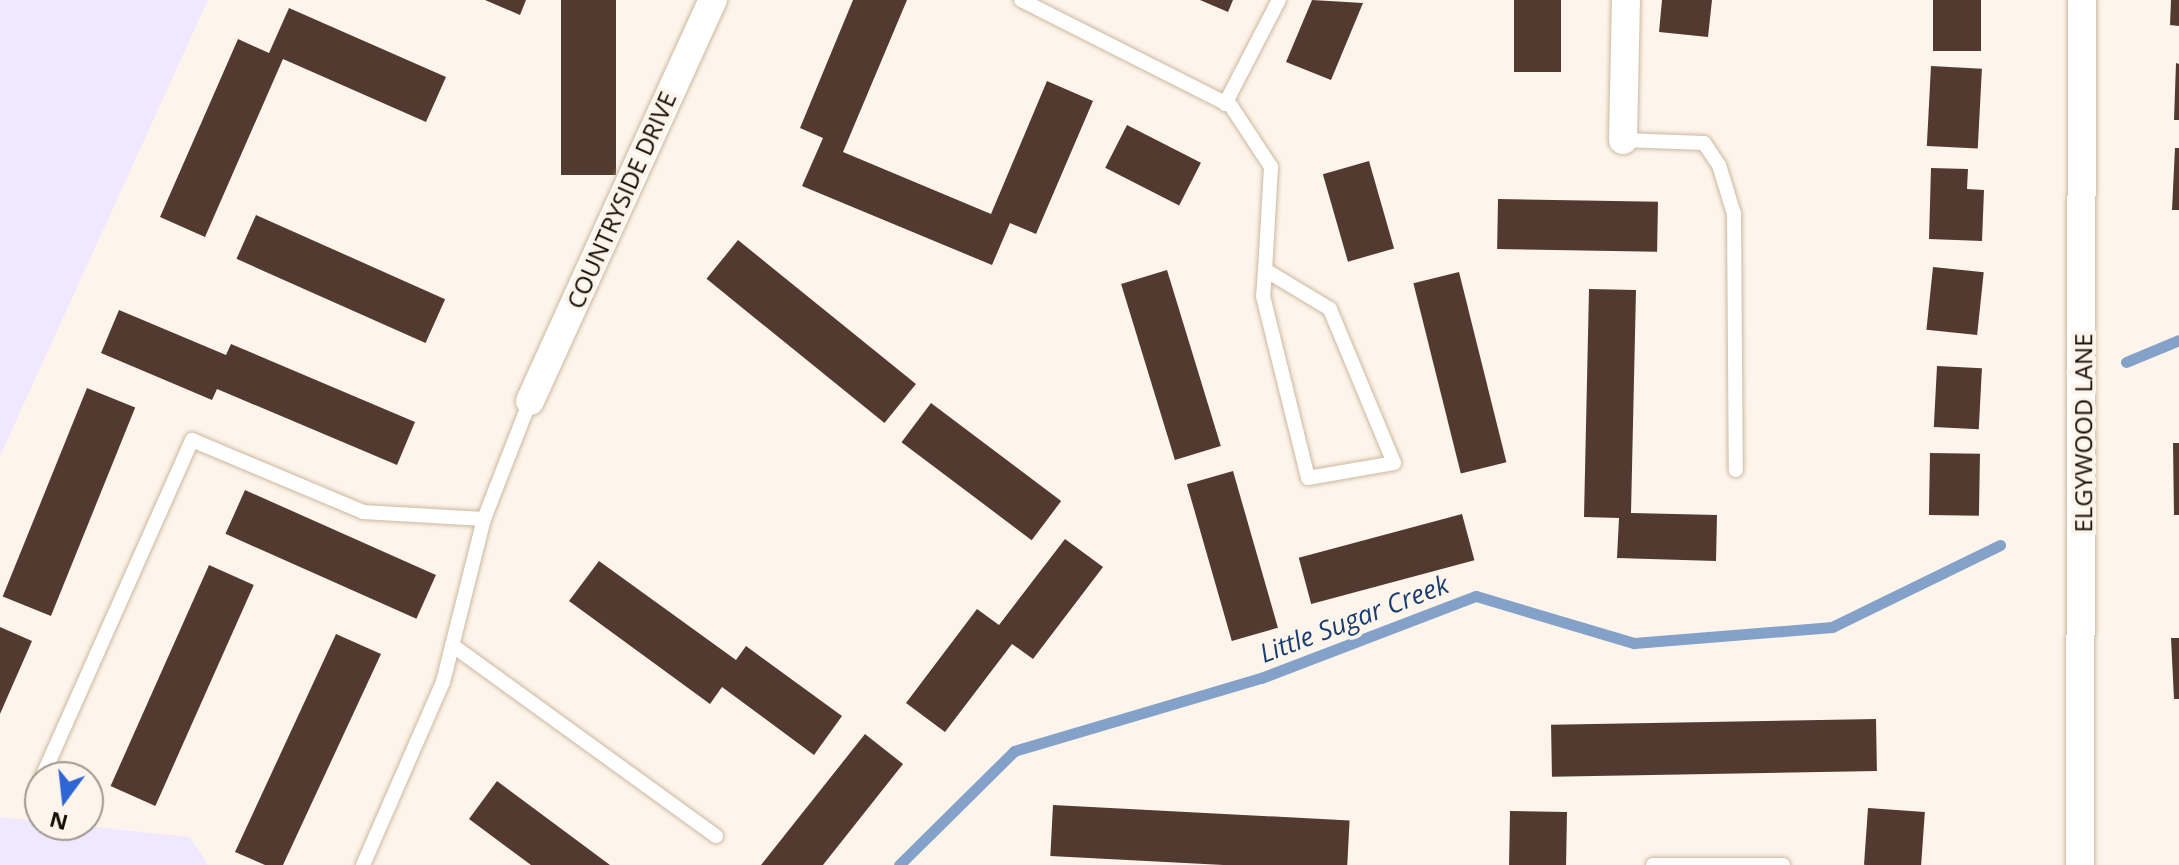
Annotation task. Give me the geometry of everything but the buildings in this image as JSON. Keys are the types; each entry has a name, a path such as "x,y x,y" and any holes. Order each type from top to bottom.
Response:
{"street":[{"name":"COUNTRYSIDE DRIVE","path":"530,401 713,0"},
{"path":"1623,140 1626,0"},
{"name":"ELGYWOOD LANE","path":"2080,865 2082,0"}],"lane":[{"path":"1021,0 1225,104 1271,167 1263,296 1308,478 1394,463 1330,309 1265,270"},
{"path":"1225,104 1279,0"},
{"path":"1623,140 1704,143 1719,165 1734,214 1736,470"},
{"path":"363,865 452,645 484,519 530,401"},
{"path":"49,761 192,440 363,512 484,519"},
{"path":"452,645 716,836"},
{"path":"1653,865 1783,865"}],"shaded area":[{"path":"0,0 208,0 0,456"},
{"path":"0,817 24,820 24,841 104,841 104,828 190,837 208,865 0,865"}],"waterway":[{"name":"Little Sugar Creek","path":"2126,362 2179,340"},
{"name":"Little Sugar Creek","path":"899,865 1014,751 1261,678 1476,596 1634,643 1832,627 2000,545"}]}
